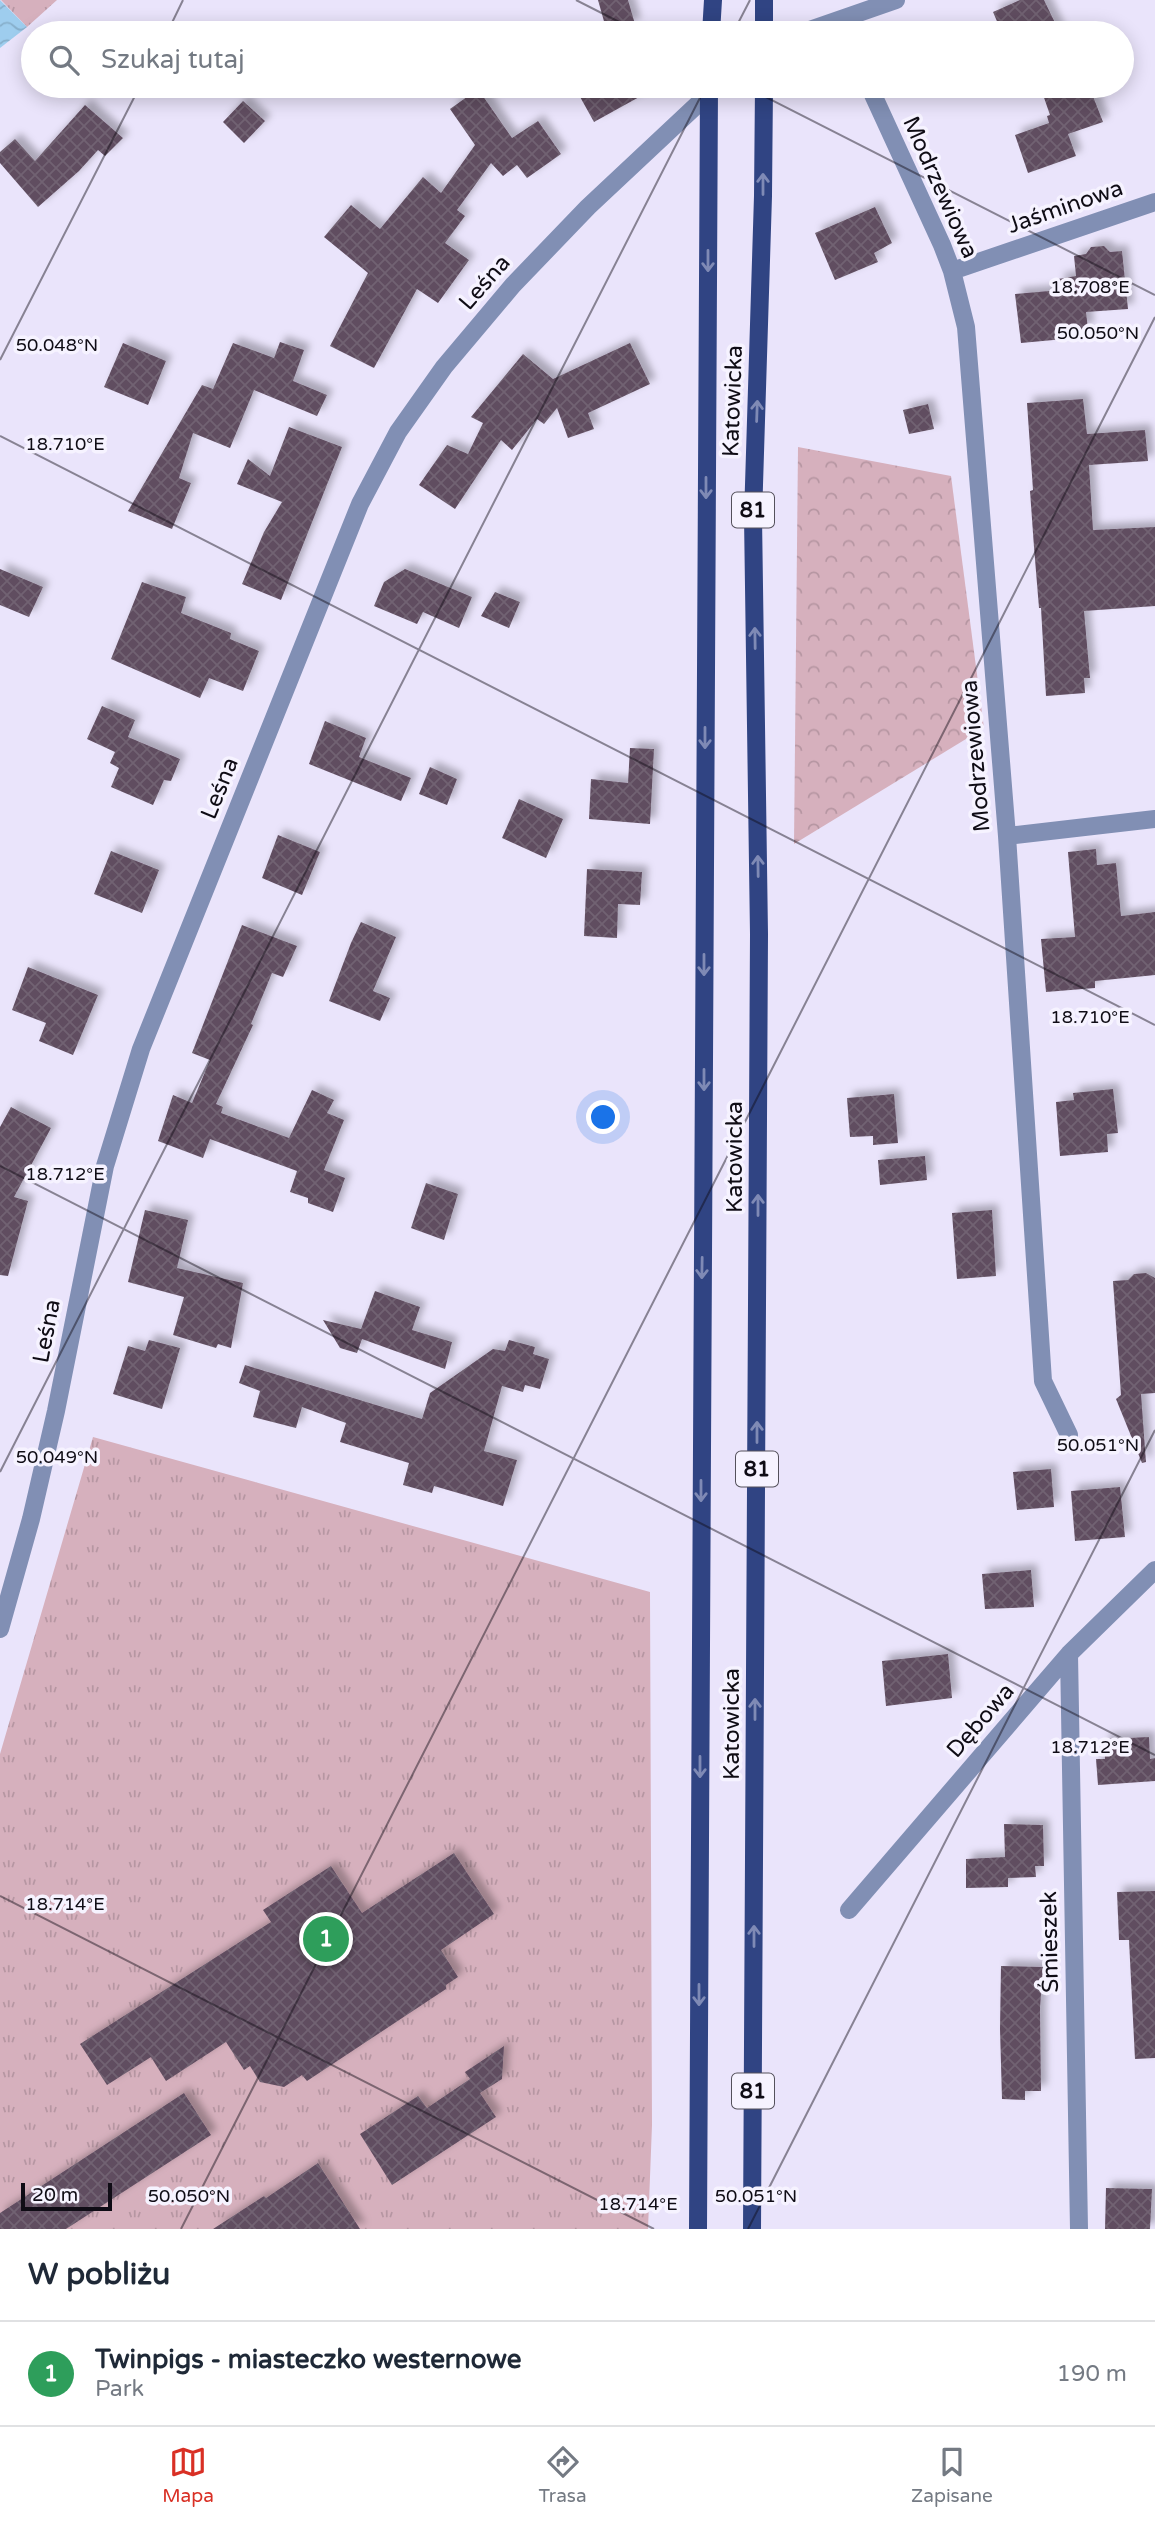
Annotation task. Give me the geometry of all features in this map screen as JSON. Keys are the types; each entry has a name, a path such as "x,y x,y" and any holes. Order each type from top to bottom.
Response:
{"main road":[{"path":"712,21 713,0"},
{"path":"764,0 764,21"},
{"name":"Katowicka","path":"698,2229 712,98"},
{"name":"Katowicka","path":"752,2229 759,948 753,517 764,98"}],"street":[{"path":"857,21 896,0"},
{"name":"Leśna","path":"0,1629 31,1519 53,1424 104,1166 141,1049 360,504 398,432 444,367 513,285 588,207 703,98"},
{"name":"Modrzewiowa","path":"875,98 942,245 952,271 966,327 1007,836 1043,1381 1069,1435"},
{"name":"Jaśminowa","path":"952,271 1155,202"},
{"path":"1007,836 1155,819"},
{"name":"Dębowa","path":"849,1910 1069,1654 1155,1570"},
{"name":"Śmieszek","path":"1069,1654 1079,2229"}],"green space":[{"path":"1,0 57,0 34,21 21,21"},
{"path":"798,447 951,476 984,728 794,844"},
{"path":"93,1437 650,1592 652,2125 648,2229 0,2229 0,1754"}],"water":[{"path":"0,0 21,21 21,32 0,48"}],"building":[{"path":"598,0 628,0 634,21 604,21"},
{"path":"1020,0 1044,0 1054,21 997,21 993,12"},
{"path":"465,98 484,98 512,138 538,121 561,154 527,178 517,165 503,176 491,163 457,210 465,216 445,243 469,260 438,303 417,289 374,368 330,346 368,273 324,237 351,205 380,229 423,177 441,193 475,145 450,109"},
{"path":"581,98 637,98 594,122"},
{"path":"1044,98 1094,98 1103,122 1068,134 1076,156 1028,173 1015,135 1049,123 1047,116 1050,115"},
{"path":"243,101 265,121 244,143 223,122"},
{"path":"85,105 123,138 105,156 98,150 79,171 38,207 0,163 0,152 15,139 35,161"},
{"path":"875,207 892,243 874,253 878,262 835,280 815,233"},
{"path":"1104,246 1110,252 1122,251 1128,309 1086,312 1088,329 1063,331 1064,339 1021,343 1015,294 1060,290 1058,279 1076,276 1074,256 1086,254 1091,247"},
{"path":"280,342 304,350 293,381 327,395 317,416 254,390 230,448 193,433 179,478 191,483 172,529 128,511 202,385 213,389 233,343 274,358"},
{"path":"123,343 166,361 148,405 104,387"},
{"path":"630,343 650,384 588,413 594,429 568,438 557,408 544,424 537,419 512,450 501,440 455,509 419,485 447,445 468,454 483,423 471,417 523,354 553,379"},
{"path":"1083,399 1087,434 1145,430 1148,461 1089,465 1093,530 1155,527 1155,606 1084,611 1090,678 1084,678 1085,693 1046,696 1030,491 1033,490 1027,403"},
{"path":"928,404 934,429 909,434 903,410"},
{"path":"289,427 342,447 281,600 242,584 264,532 282,502 237,484 248,459 270,476"},
{"path":"0,569 43,587 29,617 0,605"},
{"path":"405,569 472,597 459,628 423,612 417,624 374,606 384,582"},
{"path":"142,582 186,597 181,613 231,633 230,639 259,651 243,691 209,678 200,698 111,659"},
{"path":"495,592 520,602 509,628 481,616"},
{"path":"102,706 135,720 128,737 180,759 171,781 164,780 153,805 111,787 119,768 110,763 115,752 87,739"},
{"path":"325,721 366,738 359,757 411,778 401,801 309,764"},
{"path":"630,748 654,749 650,824 589,819 591,779 628,783"},
{"path":"430,767 457,779 447,805 419,794"},
{"path":"519,799 563,819 546,858 502,838"},
{"path":"278,835 320,852 302,895 262,878"},
{"path":"1096,849 1097,865 1116,863 1121,916 1155,912 1155,975 1095,981 1095,988 1046,992 1041,939 1075,937 1068,852"},
{"path":"111,851 159,870 142,913 94,894"},
{"path":"587,869 642,872 640,905 618,904 617,938 584,936"},
{"path":"361,922 396,937 373,991 390,998 380,1021 329,1001"},
{"path":"242,925 297,946 283,977 272,973 251,1024 253,1025 216,1104 223,1107 221,1113 289,1138 312,1090 334,1100 327,1113 344,1120 324,1170 345,1178 333,1212 308,1203 308,1198 290,1192 297,1171 210,1139 203,1158 158,1141 173,1095 192,1103 210,1060 192,1053"},
{"path":"28,967 98,995 73,1055 39,1041 46,1023 12,1010"},
{"path":"1113,1089 1118,1133 1107,1134 1108,1152 1060,1156 1056,1102 1074,1100 1073,1093"},
{"path":"894,1094 898,1143 873,1145 873,1136 850,1137 847,1098"},
{"path":"11,1107 51,1128 14,1197 28,1201 8,1276 0,1275 0,1127"},
{"path":"925,1156 927,1180 880,1185 878,1160"},
{"path":"426,1183 458,1194 444,1240 411,1228"},
{"path":"145,1210 188,1220 177,1268 243,1283 231,1348 218,1344 216,1348 173,1335 184,1297 128,1282"},
{"path":"992,1210 996,1276 957,1279 952,1213"},
{"path":"1146,1273 1155,1278 1155,1393 1141,1394 1146,1462 1142,1463 1116,1399 1121,1395 1113,1281 1128,1280 1134,1274"},
{"path":"375,1291 420,1307 412,1330 452,1342 445,1369 362,1339 357,1353 340,1348 323,1320 361,1329"},
{"path":"149,1340 180,1348 162,1409 113,1394 128,1346 145,1351"},
{"path":"509,1340 535,1347 533,1354 549,1359 540,1389 525,1385 523,1392 502,1386 484,1451 517,1460 503,1506 434,1486 432,1493 403,1485 409,1463 340,1442 346,1423 302,1407 296,1428 253,1417 260,1391 239,1383 245,1365 422,1419 430,1393 493,1349 505,1351"},
{"path":"1051,1469 1054,1507 1017,1510 1013,1472"},
{"path":"1120,1487 1125,1537 1075,1541 1071,1491"},
{"path":"1031,1570 1034,1607 985,1609 982,1574"},
{"path":"948,1654 952,1698 886,1706 882,1661"},
{"path":"1149,1737 1150,1759 1155,1758 1155,1781 1098,1785 1096,1759 1105,1759 1104,1739"},
{"path":"1004,1824 1043,1825 1044,1866 1035,1866 1036,1877 1008,1878 1008,1887 966,1888 966,1859 1005,1857"},
{"path":"454,1853 494,1914 441,1950 458,1977 446,1985 446,1989 307,2081 302,2075 284,2087 260,2082 250,2066 244,2070 226,2042 166,2081 151,2057 107,2085 80,2044 271,1922 263,1910 331,1866 362,1913"},
{"path":"1155,1891 1155,2058 1135,2059 1129,1940 1119,1940 1117,1892"},
{"path":"1001,1966 1043,1967 1040,2008 1041,2091 1025,2091 1025,2100 1002,2099"},
{"path":"504,2046 502,2079 480,2093 496,2117 392,2185 360,2134 418,2096 427,2108 470,2079 465,2072"},
{"path":"184,2093 211,2135 66,2229 0,2229 0,2213"},
{"path":"318,2163 360,2229 213,2229 264,2196 266,2198"},
{"path":"1106,2188 1152,2189 1150,2229 1105,2229"}],"place":[{"name":"Twinpigs - miasteczko westernowe","path":"326,1939"}]}
